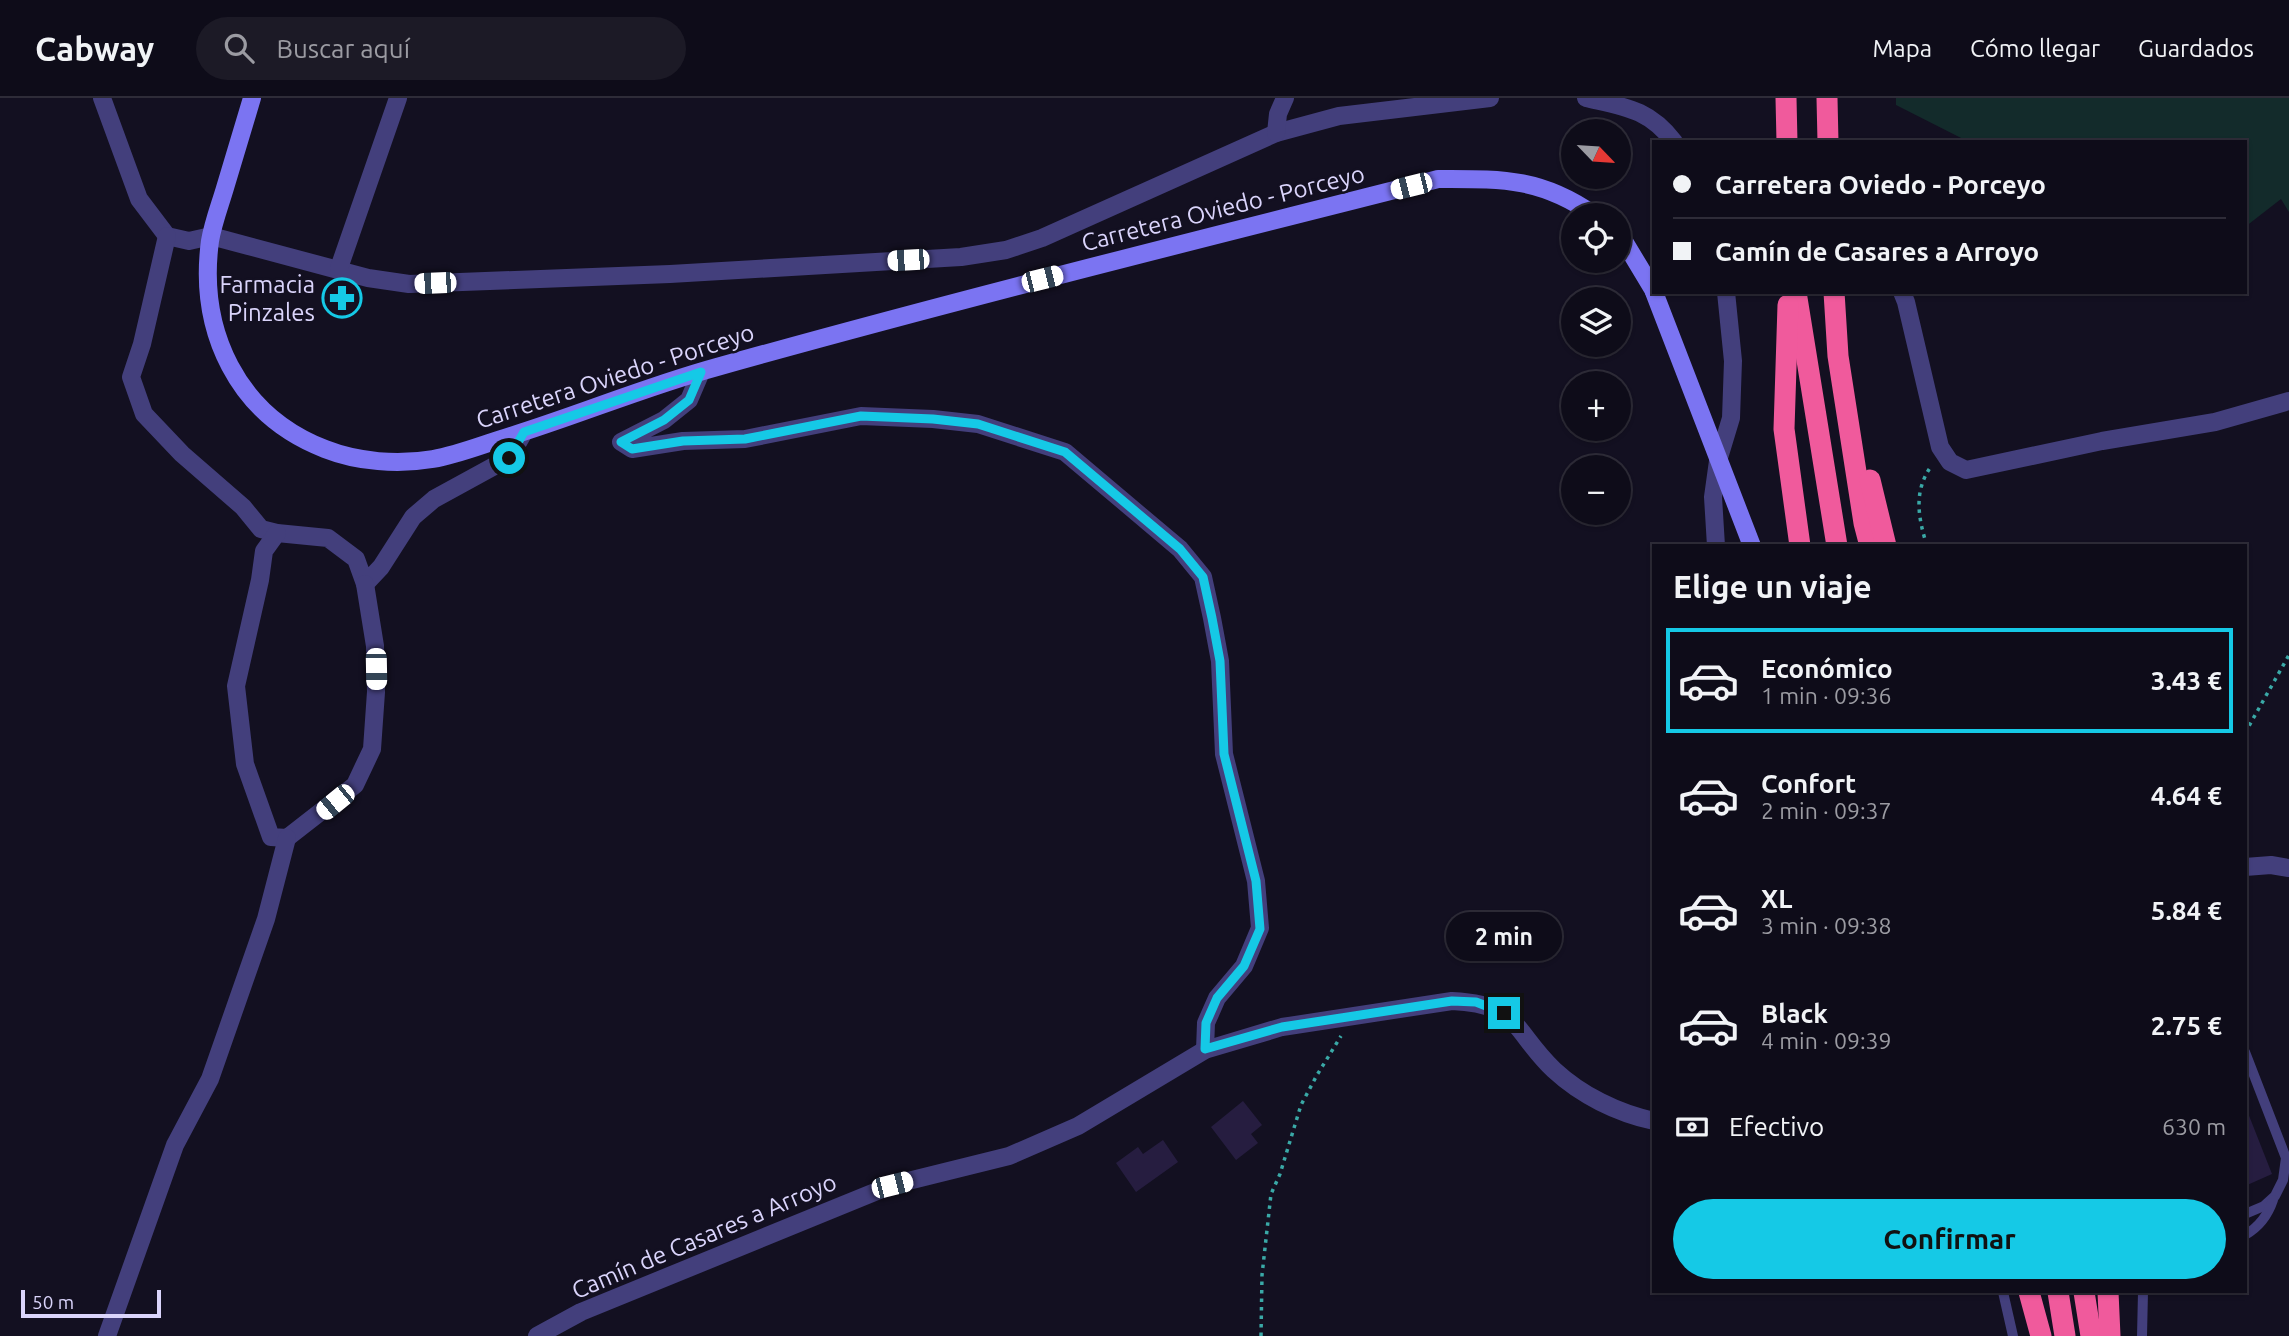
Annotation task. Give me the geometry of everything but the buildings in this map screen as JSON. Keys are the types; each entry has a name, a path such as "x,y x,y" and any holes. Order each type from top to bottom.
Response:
{"highway":[{"path":"1786,98 1787,140"},
{"path":"1827,98 1828,140"},
{"path":"1788,294 1784,429 1800,544"},
{"path":"1796,294 1836,544"},
{"path":"1834,294 1838,356 1869,544"},
{"path":"1838,356 1885,544"},
{"path":"2029,1293 2041,1336"},
{"path":"2059,1293 2065,1336"},
{"path":"2084,1293 2091,1336"},
{"path":"2108,1293 2110,1336"}],"main road":[{"name":"Carretera Oviedo - Porceyo","path":"252,98 211,236 206,278 213,326 224,358 241,386 264,411 292,433 327,450 393,463 434,459 524,432 701,372 936,306 1438,179 1498,178 1535,184 1571,203"},
{"path":"1631,253 1652,288"},
{"path":"1655,294 1751,544"}],"street":[{"path":"102,98 139,199 166,236 189,241 211,236 339,268 368,278 409,284 684,273 972,255 1006,250 1041,238 1276,132 1339,116 1490,98"},
{"path":"339,268 398,98"},
{"path":"1276,132 1278,114 1285,98"},
{"path":"1586,98 1640,111 1666,131 1673,140"},
{"path":"107,1336 175,1145 210,1079 266,919 287,838 355,785 372,749 376,692 375,646 365,584 356,559 328,538 277,533 261,528 243,507 182,454 144,414 131,377 142,344 166,236"},
{"path":"1716,544 1713,497 1718,461 1731,418 1733,361 1726,294"},
{"path":"1903,294 1942,451 1950,462 1966,470 2215,422 2289,401"},
{"path":"701,372 689,400 664,420 621,442 632,449 683,441 745,439 861,416 978,424 1065,452 1180,549 1203,577 1220,661 1224,754 1256,881 1260,929 1244,966 1217,998 1206,1023 1205,1049"},
{"path":"365,584 381,567 414,517 434,499 509,458 524,432"},
{"path":"277,533 264,551 236,686 245,764 271,837 287,838"},
{"path":"2247,867 2271,865 2289,868"},
{"name":"Camín de Casares a Arroyo","path":"537,1336 581,1312 892,1185 1009,1156 1078,1126 1205,1049 1282,1027 1452,1001 1476,1002 1504,1013 1522,1030 1553,1069 1589,1097 1652,1120"}],"lane":[{"path":"2247,1057 2286,1158 2283,1180 2269,1212 2247,1234"},
{"path":"2247,1080 2257,1082"},
{"path":"2247,1213 2264,1206 2275,1196"},
{"path":"2003,1293 2013,1336"},
{"path":"2142,1336 2143,1293"}],"path":[{"path":"1926,544 1918,517 1919,495 1924,476 1942,451"},
{"path":"2247,729 2289,655"},
{"path":"1261,1336 1262,1275 1271,1194 1280,1174 1301,1105 1342,1033 1342,1019"}],"green space":[{"path":"1896,98 2289,98 2289,212 2281,199 2247,225 2247,140 1965,140 1896,105"}],"place":[{"name":"Farmacia Pinzales","path":"342,298"}],"route":[{"path":"509,458 524,432 701,372 689,400 664,420 621,442 632,449 683,441 745,439 861,416 978,424 1065,452 1180,549 1203,577 1220,661 1224,754 1256,881 1260,929 1244,966 1217,998 1206,1023 1205,1049 1282,1027 1452,1001 1476,1002 1504,1013"}]}
